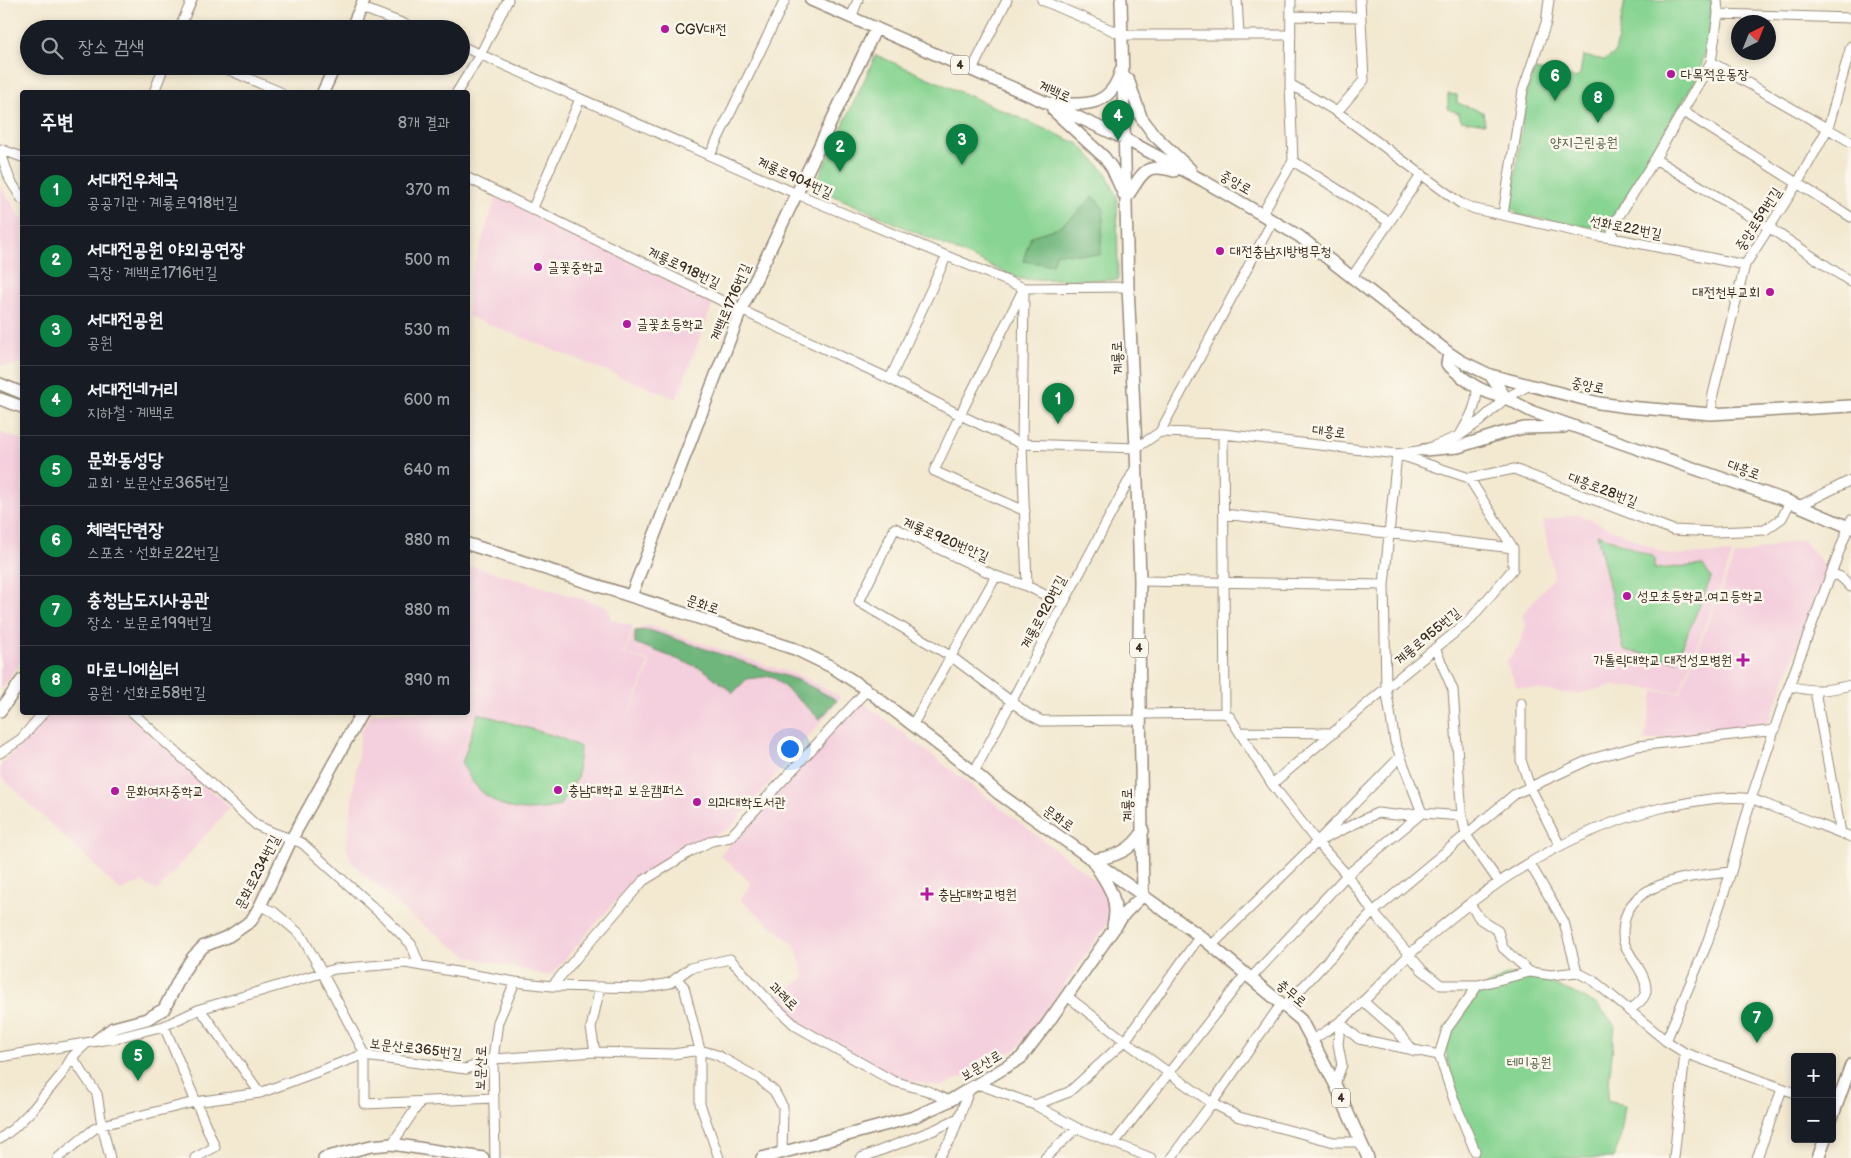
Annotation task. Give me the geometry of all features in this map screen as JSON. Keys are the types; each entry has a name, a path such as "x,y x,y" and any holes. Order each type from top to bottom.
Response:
{"main road":[{"name":"계룡로","path":"1121,0 1124,58 1128,287 1137,465 1140,580 1143,895"},
{"name":"계백로","path":"814,1 1125,139"},
{"path":"355,20 362,4"},
{"name":"계백로1716번길","path":"631,596 741,310 876,28"},
{"path":"1045,102 1072,104 1096,102 1110,92 1116,83 1124,58"},
{"path":"1124,58 1131,90 1141,117 1154,135 1202,180"},
{"path":"324,90 331,75"},
{"path":"1045,102 1104,157 1112,168 1126,198"},
{"name":"중앙로","path":"1125,139 1202,180 1299,236 1449,353 1490,375 1599,403 1711,414 1851,406"},
{"path":"1126,198 1144,172 1151,168 1160,167 1202,180"},
{"path":"1449,353 1447,364 1477,388 1487,394 1506,398"},
{"name":"대흥로","path":"1490,375 1506,398 1533,412 1795,504 1850,528"},
{"path":"0,384 20,390"},
{"path":"3,400 20,406"},
{"path":"1424,450 1458,447 1524,428 1574,427"},
{"name":"문화로","path":"470,545 795,650 832,667 914,724 998,793 1143,895"},
{"path":"0,711 20,683"},
{"name":"문화로234번길","path":"92,1041 113,1028 147,1019 164,1009 193,957 204,946 229,936 251,920 260,906 290,840 360,715"},
{"path":"1112,932 1116,914 1114,899 1092,860 1120,853 1130,848 1143,831"},
{"name":"보문산로","path":"762,1158 914,1117 949,1101 1021,1058 1126,913 1143,895"},
{"name":"충무로","path":"1143,895 1212,945 1301,1020 1335,1084 1368,1158"},
{"path":"1836,1100 1851,1065"},
{"path":"1818,1158 1824,1143"},
{"path":"324,1158 371,1146 392,1144 484,1158"}],"street":[{"path":"183,20 192,0"},
{"path":"470,71 481,54 508,0"},
{"path":"710,155 785,0"},
{"path":"851,18 858,0"},
{"path":"972,70 1006,0"},
{"path":"1042,0 1123,36 1291,35"},
{"path":"1237,0 1239,35"},
{"path":"1262,214 1293,160 1290,84 1291,0"},
{"path":"1334,111 1364,80 1360,0"},
{"path":"1503,214 1523,90 1546,24 1549,0"},
{"path":"1613,238 1612,227 1684,112 1711,62 1718,14 1717,0"},
{"path":"362,4 397,20"},
{"path":"1718,14 1851,18"},
{"path":"1291,16 1361,17"},
{"name":"중앙로59번길","path":"1711,414 1713,394 1744,265 1797,184 1828,128 1851,46"},
{"name":"계룡로904번길","path":"470,50 797,194 1024,288 1128,287"},
{"path":"1711,62 1851,142"},
{"path":"155,90 161,75"},
{"path":"241,75 275,90"},
{"path":"458,90 468,75"},
{"name":"선화로22번길","path":"1290,84 1334,111 1460,202 1475,209 1597,236 1744,265"},
{"path":"532,210 580,99"},
{"path":"1684,112 1851,217"},
{"path":"0,149 20,156"},
{"path":"0,149 10,180 20,196"},
{"path":"1655,159 1768,227 1851,282"},
{"path":"1293,160 1389,222"},
{"path":"1352,277 1422,174"},
{"name":"계룡로918번길","path":"470,179 1022,444 1136,448"},
{"path":"1136,448 1160,432 1272,220"},
{"path":"890,379 946,257"},
{"path":"1024,288 934,471 1025,511"},
{"path":"1024,288 1022,444 1027,586"},
{"path":"1506,398 1528,386"},
{"path":"1458,436 1474,413 1477,388"},
{"path":"3,400 20,392"},
{"name":"대흥로","path":"1160,432 1223,434 1397,454 1424,450 1458,436 1480,421 1506,398"},
{"path":"1223,434 1225,713"},
{"path":"1397,454 1384,585 1386,688 1395,742 1402,756 1422,813"},
{"name":"대흥로28번길","path":"1397,454 1469,478 1514,469 1673,530 1716,532 1765,530 1782,518 1795,504"},
{"name":"계룡로920번길","path":"974,772 1137,465"},
{"path":"1469,478 1513,548"},
{"path":"1795,504 1851,480"},
{"path":"1224,514 1513,548"},
{"name":"계룡로920번안길","path":"1063,604 1027,586 996,576 895,528 859,602 952,657 1028,714 1042,721 1140,717"},
{"path":"1666,1041 1706,946 1789,686 1827,582 1850,528"},
{"name":"계룡로955번길","path":"1272,784 1468,622 1513,569 1513,548"},
{"path":"1827,582 1831,576 1836,574 1842,577 1851,588"},
{"path":"914,724 996,576"},
{"path":"1140,580 1384,585"},
{"path":"1435,648 1453,690 1462,816 1466,835 1499,882"},
{"path":"1789,686 1815,691 1851,685"},
{"path":"552,986 643,882 711,841 730,837 867,690"},
{"path":"1815,691 1841,833"},
{"path":"1521,703 1521,760 1530,787 1560,846"},
{"path":"1140,717 1225,713 1230,717 1272,784 1347,875 1373,912 1422,970 1441,985 1478,985 1530,972 1551,975 1577,972 1594,982 1666,1041 1685,1054 1791,1092"},
{"path":"0,753 21,739 41,715"},
{"path":"135,715 256,825 290,840 302,843 411,944 419,964"},
{"path":"1171,1158 1283,1005 1373,912 1515,794 1592,759 1638,746 1774,730"},
{"path":"1240,732 1334,733"},
{"path":"1212,945 1318,842 1402,756"},
{"path":"1313,1040 1339,1022 1410,954 1499,882 1560,846 1600,828 1627,818 1685,803 1724,798 1752,799 1851,837"},
{"path":"1318,842 1377,813 1395,815 1422,813 1462,816"},
{"path":"1115,1142 1248,976 1347,875 1422,813"},
{"path":"1530,864 1564,922 1577,972"},
{"path":"1629,1011 1644,997 1646,989 1642,976 1624,942 1622,931 1629,908 1644,893 1661,885 1702,875 1731,872"},
{"path":"1470,904 1480,919 1498,931 1502,948 1530,972"},
{"path":"260,906 274,912 301,935 323,974 365,1054 365,1104 494,1098"},
{"path":"1035,1105 1069,1092 1125,1041 1200,936"},
{"name":"과례로","path":"0,1057 116,1038 164,1026 200,1009 335,970 405,963 515,982 552,986 643,988 670,983 690,968 730,959 771,1003 796,1026 893,1081 928,1091 949,1101"},
{"path":"676,978 684,987 700,1050 700,1104 719,1158"},
{"name":"보문산로","path":"495,1158 493,1059 498,1022 515,982"},
{"path":"1475,1151 1454,1100 1439,1055 1447,1029 1478,985"},
{"path":"595,1052 590,1028 600,987"},
{"path":"1067,996 1169,1073 1212,1103 1239,1117 1334,1142 1361,1142"},
{"path":"1363,1001 1397,1031 1414,1051"},
{"path":"200,1009 260,1093"},
{"path":"1339,1022 1360,1039 1439,1055"},
{"path":"1335,1084 1342,1065 1338,1044 1339,1022"},
{"path":"164,1026 215,1147 195,1158"},
{"path":"0,1139 33,1109 62,1074 72,1057 92,1041"},
{"name":"보문산로365번길","path":"58,1158 94,1129 102,1125 196,1102 260,1093 365,1054 372,1057 466,1069 493,1059 595,1052 673,1054 700,1050 717,1055 758,1078 774,1091 783,1107 782,1152"},
{"path":"1674,1158 1685,1054"},
{"path":"72,1057 97,1094 110,1158"},
{"path":"938,1158 950,1139 974,1086 1035,1105 1077,1128 1151,1158"},
{"path":"1757,1158 1782,1089"},
{"path":"392,1144 420,1102"},
{"path":"861,1158 934,1130 960,1117"},
{"path":"1045,1158 1077,1128"}],"shaded area":[{"path":"0,185 20,217 20,363 7,366 0,365"},
{"path":"497,195 713,303 677,399 470,317 470,277"},
{"path":"0,432 20,439 20,662 0,691"},
{"name":"성모초등학교.여고등학교","path":"1578,514 1669,555 1733,553 1679,692 1614,685 1576,694 1517,687 1506,662 1518,647 1526,626 1522,615 1554,577 1543,521"},
{"name":"가톨릭대학교 대전성모병원","path":"1803,539 1828,570 1768,723 1644,741 1654,691 1680,693 1735,556"},
{"name":"충남대학교 보운캠퍼스","path":"474,566 608,607 610,619 633,626 624,654 649,663 625,725 650,662 626,654 632,632 647,625 803,677 840,697 838,702 731,827 671,856 646,872 629,886 550,976 467,956 408,914 353,864 346,847 361,731 371,715 470,715 470,687 482,691 485,697 483,691 470,685 470,567"},
{"name":"충남대학교병원","path":"860,700 1108,890 1111,918 1038,1023 1017,1049 941,1087 895,1078 805,1027 773,1000 805,977 795,946 740,899 752,884 720,855"},
{"name":"문화여자중학교","path":"48,715 128,715 230,807 157,891 141,882 121,891 0,776 0,766"}],"green space":[{"name":"양지근린공원","path":"1625,0 1712,0 1712,18 1700,72 1606,230 1518,215 1511,207 1527,90 1535,70 1576,78 1580,74 1583,56 1605,60 1615,53"},
{"path":"876,55 1079,144 1106,173 1117,197 1118,280 1020,279 814,187"},
{"path":"1448,94 1457,95 1457,103 1483,112 1485,124 1461,120 1458,113 1448,109"},
{"path":"1093,196 1104,209 1100,255 1056,253 1052,265 1023,261 1031,236 1057,228 1075,215"},
{"path":"1597,534 1654,557 1654,569 1703,565 1711,578 1676,661 1624,650"},
{"path":"649,630 800,681 837,700 820,719 772,676 747,679 733,693 703,669 635,643 635,631"},
{"path":"478,713 561,738 580,747 577,779 559,806 536,810 515,809 486,796 475,785 462,764"},
{"name":"테미공원","path":"1507,975 1536,977 1574,993 1599,1006 1615,1026 1607,1101 1625,1105 1620,1141 1613,1158 1481,1158 1465,1126 1452,1088 1446,1049 1454,1026 1479,990"}],"place":[{"name":"CGV대전","path":"665,29"},
{"name":"다목적운동장","path":"1671,74"},
{"name":"체력단련장","path":"1555,101"},
{"name":"마로니에쉼터","path":"1598,123"},
{"name":"서대전네거리","path":"1118,141"},
{"name":"서대전공원","path":"962,165"},
{"name":"서대전공원 야외공연장","path":"840,172"},
{"name":"대전충남지방병무청","path":"1220,251"},
{"name":"글꽃중학교","path":"538,267"},
{"name":"대전천부교회","path":"1770,292"},
{"name":"글꽃초등학교","path":"627,324"},
{"name":"서대전우체국","path":"1058,424"},
{"name":"성모초등학교.여고등학교","path":"1627,596"},
{"name":"가톨릭대학교 대전성모병원","path":"1743,660"},
{"name":"충남대학교 보운캠퍼스","path":"558,790"},
{"name":"문화여자중학교","path":"115,791"},
{"name":"의과대학도서관","path":"697,802"},
{"name":"충남대학교병원","path":"927,894"},
{"name":"충청남도지사공관","path":"1757,1043"},
{"name":"문화동성당","path":"138,1081"}]}
